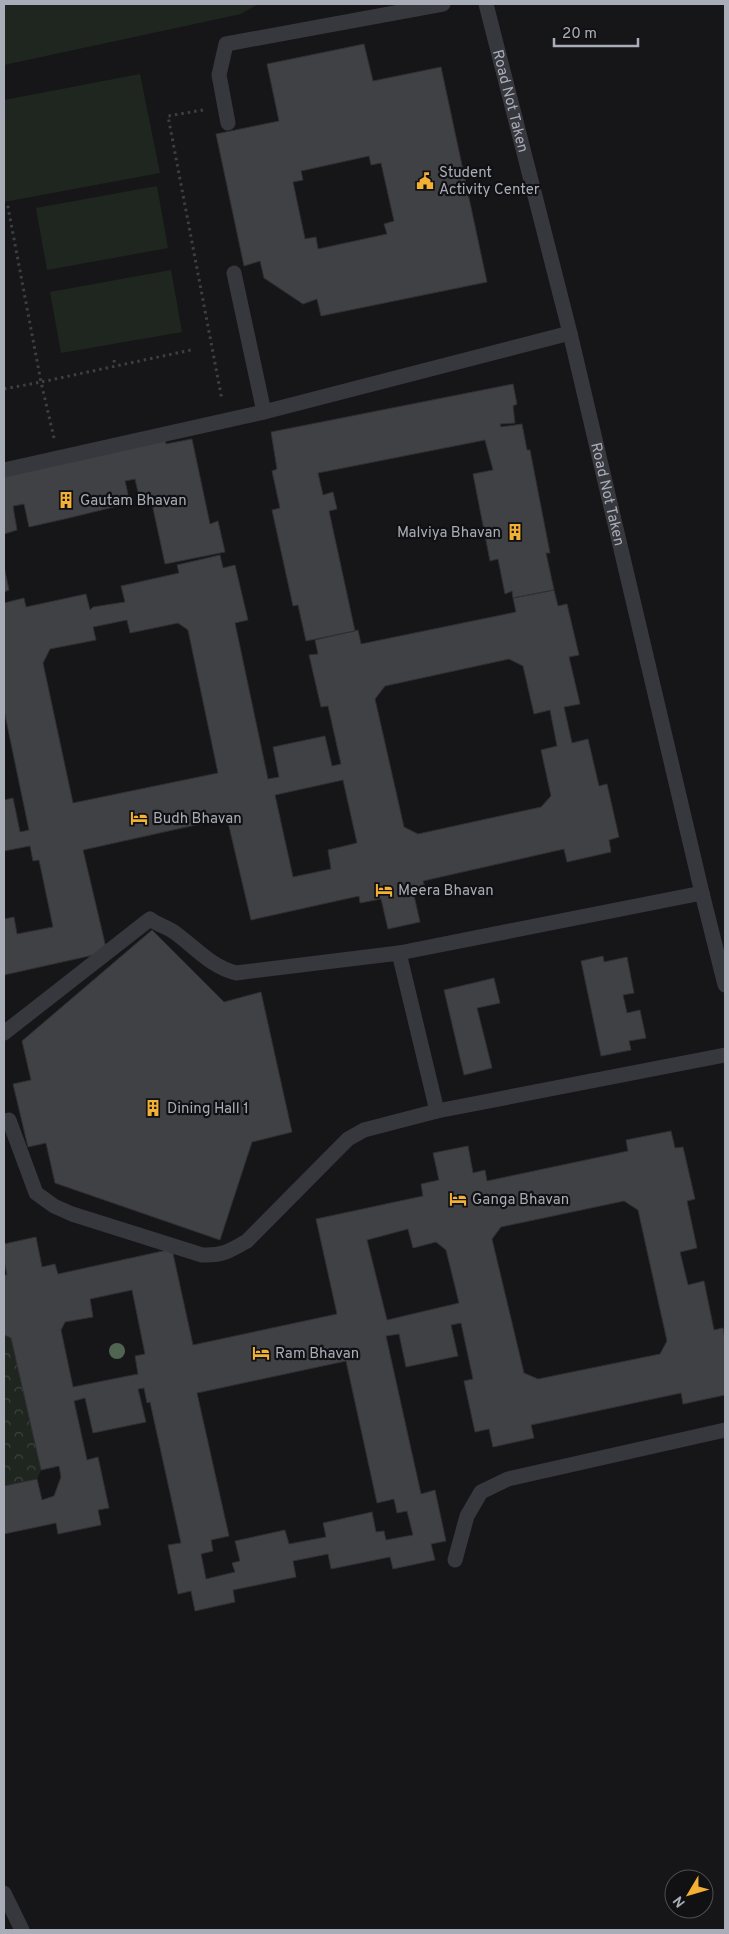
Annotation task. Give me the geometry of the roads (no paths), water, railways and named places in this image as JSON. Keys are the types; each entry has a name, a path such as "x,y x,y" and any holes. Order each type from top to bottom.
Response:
{"lane":[{"path":"228,123 219,74 226,44 443,4"},
{"name":"Road Not Taken","path":"486,4 570,333 725,985"},
{"path":"234,273 264,412"},
{"path":"4,470 264,412 570,333"},
{"path":"4,1033 150,919 172,931 212,963 236,974 399,953 702,893"},
{"path":"399,953 437,1111"},
{"path":"4,1121 10,1120 36,1192 54,1206 72,1214 202,1255 215,1256 229,1252 247,1241 348,1139 364,1130 437,1111 725,1055"},
{"path":"454,1560 467,1516 481,1492 508,1479 725,1430"},
{"path":"4,1893 22,1930"}],"place":[{"name":"Student Activity Center","path":"425,181"},
{"name":"Gautam Bhavan","path":"66,500"},
{"name":"Malviya Bhavan","path":"515,532"},
{"name":"Budh Bhavan","path":"139,818"},
{"name":"Meera Bhavan","path":"384,890"},
{"name":"Dining Hall 1","path":"153,1108"},
{"name":"Ganga Bhavan","path":"458,1199"},
{"name":"Ram Bhavan","path":"261,1353"}]}
